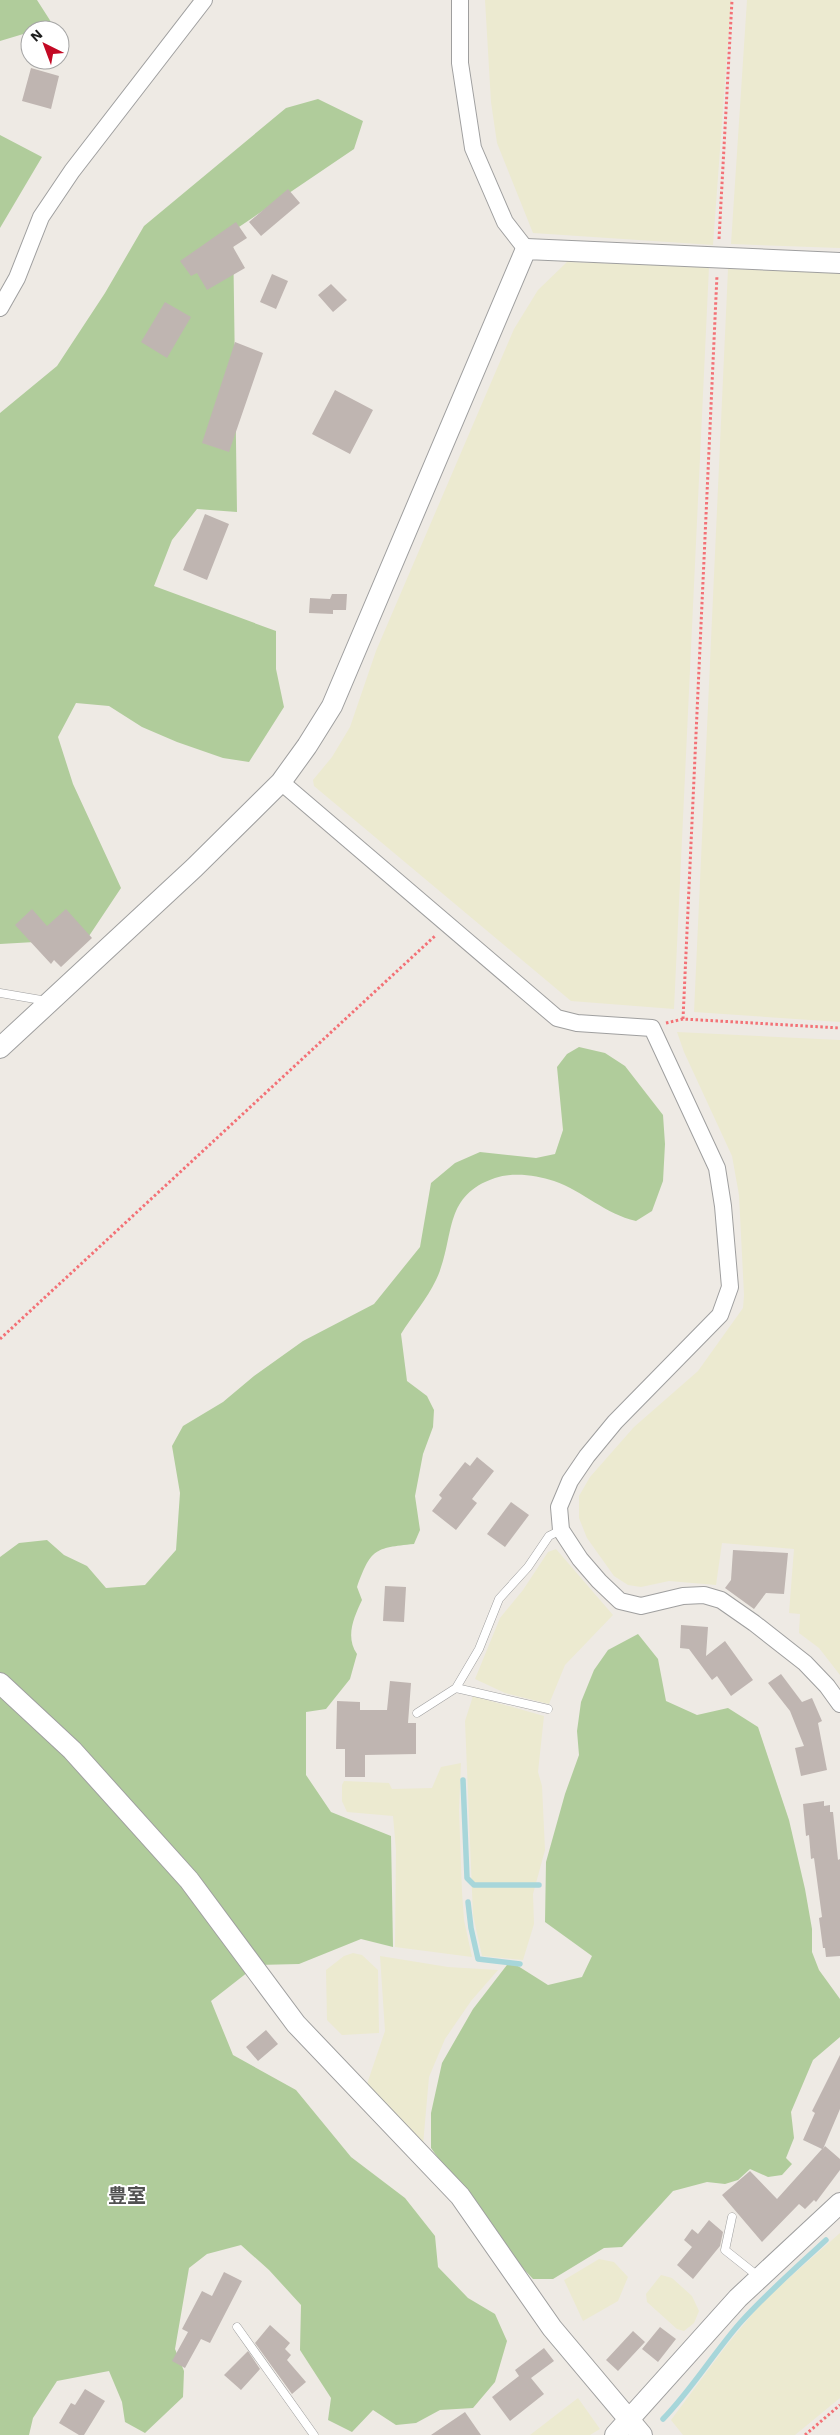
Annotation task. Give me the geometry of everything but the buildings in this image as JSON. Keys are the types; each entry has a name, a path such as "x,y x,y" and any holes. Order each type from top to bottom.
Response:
{"street":[{"path":"0,308 17,278 46,210 72,171 204,0"},
{"path":"460,0 460,63 473,148 505,222 526,249 840,263"},
{"path":"0,1048 194,868 280,782 307,746 332,706 526,249"},
{"path":"280,782 557,1018 577,1023 652,1028 717,1168 723,1206 730,1287 720,1315 615,1422 586,1456 570,1481 559,1507 561,1530 580,1559 620,1601 641,1606 683,1596 704,1595 721,1600 805,1663 827,1686 840,1704"},
{"path":"0,1683 72,1750 189,1880 296,2024 460,2196 552,2328 635,2428"},
{"path":"615,2435 635,2428 738,2298 840,2203"}],"lane":[{"path":"0,993 49,1002"},
{"path":"417,1713 456,1688 479,1649 499,1599 528,1566 549,1536 561,1530"},
{"path":"456,1688 548,1709"},
{"path":"732,2217 725,2250 759,2277"},
{"path":"237,2327 314,2435"}],"path":[{"path":"684,1018 718,258 732,0"},
{"path":"0,1339 448,925"},
{"path":"652,1028 684,1018 840,1028"},
{"path":"805,2435 840,2405"}],"shaded area":[{"path":"485,0 731,0 713,245 533,233 497,143 491,102"},
{"path":"747,0 840,0 840,248 731,244"},
{"path":"567,262 709,267 674,1009 571,1001 314,786 313,780 332,757 350,727 376,651 514,329 538,290"},
{"path":"728,269 840,273 840,1022 694,1012"},
{"path":"677,1032 840,1040 840,1675 819,1648 799,1633 800,1614 789,1613 794,1549 722,1543 716,1585 669,1581 641,1587 628,1585 614,1576 587,1538 579,1518 579,1496 590,1477 634,1427 698,1371 743,1308 739,1195 732,1156 684,1052"},
{"path":"556,1549 613,1615 565,1665 549,1704 505,1693 475,1679 500,1618 523,1590 548,1552"},
{"path":"473,1696 544,1716 538,1772 542,1786 545,1850 533,1894 534,1924 523,1960 482,1956 473,1915 465,1721"},
{"path":"461,1763 459,1810 462,1892 464,1920 472,1957 395,1947 396,1850 393,1816 347,1812 342,1801 342,1785 344,1781 389,1783 392,1789 432,1788 441,1767"},
{"path":"353,1953 362,1955 378,1970 379,2033 342,2035 327,2020 326,1970 344,1956"},
{"path":"380,1956 448,1967 498,1970 471,2001 445,2039 429,2077 423,2145 367,2084 385,2031"},
{"path":"840,2233 840,2398 795,2435 683,2435 671,2420 726,2346 763,2301"},
{"path":"599,2259 614,2262 628,2277 618,2301 583,2321 564,2280"},
{"path":"661,2275 672,2278 692,2296 699,2311 694,2323 684,2331 677,2329 647,2302 646,2294"},
{"path":"578,2398 600,2429 590,2435 530,2435"}],"green space":[{"path":"0,0 37,0 50,20 20,20 20,35 0,41"},
{"path":"318,99 363,121 354,149 233,231 237,512 197,509 172,540 154,586 276,631 276,669 284,707 249,762 223,758 177,742 142,727 109,706 76,703 58,737 73,784 121,888 87,939 0,944 0,413 57,366 105,293 144,226 286,108"},
{"path":"0,135 42,157 0,228"},
{"path":"579,1047 605,1053 625,1066 663,1115 665,1144 663,1181 652,1211 636,1221 625,1218 565,1185 547,1179 524,1175 502,1176 478,1186 466,1196 458,1207 436,1280 401,1334 407,1381 427,1396 434,1410 433,1427 423,1454 415,1496 420,1530 414,1544 382,1549 366,1565 357,1587 362,1600 352,1627 353,1647 357,1654 350,1679 326,1709 306,1712 306,1775 331,1812 391,1836 393,1947 361,1939 299,1964 257,1965 211,2001 233,2055 296,2090 351,2157 405,2198 435,2236 438,2267 468,2298 495,2314 507,2341 495,2382 473,2408 440,2410 416,2423 396,2425 373,2410 352,2432 328,2420 331,2398 300,2350 301,2305 269,2270 241,2245 207,2254 189,2268 175,2349 184,2371 183,2397 145,2433 125,2422 122,2402 109,2371 57,2381 33,2418 29,2435 0,2435 0,1557 19,1543 47,1540 64,1555 87,1566 106,1588 145,1585 176,1550 180,1493 172,1446 183,1426 223,1402 254,1376 303,1341 374,1304 420,1247 431,1183 455,1163 480,1152 536,1158 555,1154 563,1130 557,1067 567,1054"},
{"path":"638,1634 658,1659 666,1701 697,1715 728,1708 758,1727 789,1820 812,1929 812,1952 819,1970 840,1999 840,2037 813,2060 791,2112 794,2138 786,2158 792,2164 782,2175 768,2177 750,2169 738,2180 725,2184 707,2182 673,2191 622,2247 604,2248 553,2279 533,2279 497,2240 431,2148 431,2113 442,2063 473,2009 510,1961 548,1985 582,1977 592,1956 545,1922 546,1862 565,1794 579,1755 577,1731 581,1702 594,1670 608,1650"}],"waterway":[{"path":"463,1780 467,1878 474,1885 539,1885"},
{"path":"468,1902 471,1928 478,1959 520,1964"},
{"path":"663,2419 740,2323 826,2240"}],"district":[{"name":"豊室","path":"127,2195"}]}
